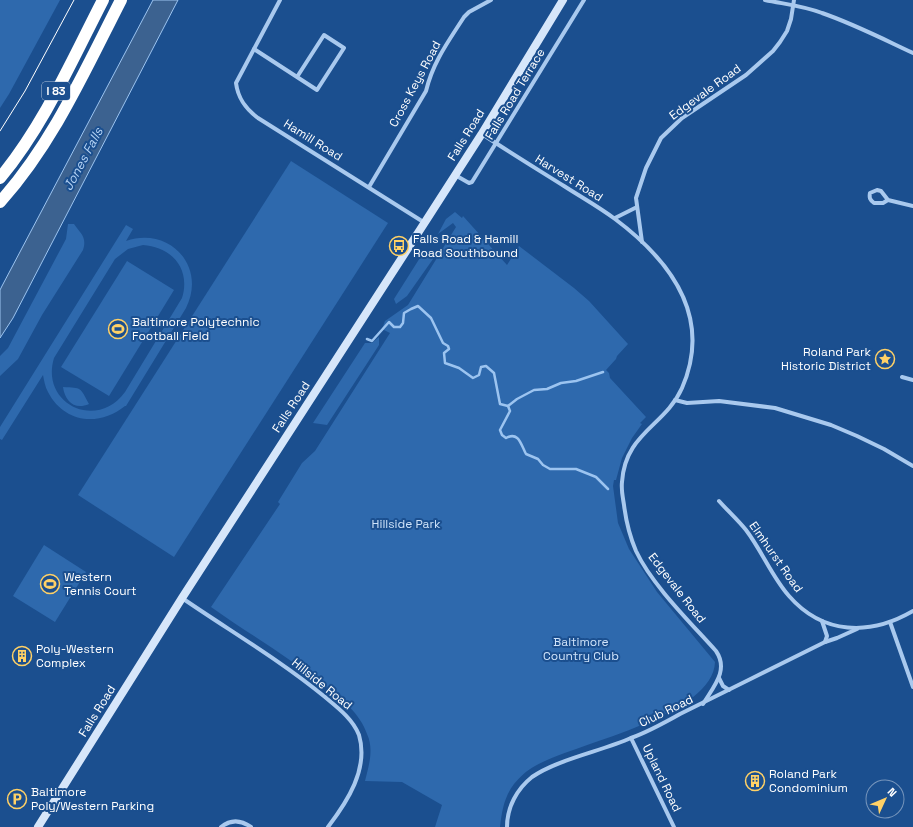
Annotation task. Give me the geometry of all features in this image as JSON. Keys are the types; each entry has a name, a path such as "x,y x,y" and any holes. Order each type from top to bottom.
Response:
{"highway":[{"name":"I 83","path":"0,178 37,125 103,0"},
{"name":"I 83","path":"0,202 16,184 47,139 70,99 121,0"}],"main road":[{"name":"Falls Road","path":"38,827 182,598 456,175 563,0"}],"street":[{"name":"Hamill Road","path":"280,0 236,83 242,103 258,118 425,223"},
{"name":"Cross Keys Road","path":"369,187 426,90 430,73 464,17 468,12 491,0"},
{"name":"Falls Road Terrace","path":"456,175 469,183 472,182 584,0"},
{"path":"765,0 821,12 848,23 913,54"},
{"name":"Edgevale Road","path":"703,704 719,678 722,664 719,656 662,589 645,566 633,543 625,513 622,483 627,456 635,443 675,400 684,382 691,362 693,343 691,318 687,303 678,287 658,259 642,242 636,207 636,198 646,168 661,138 682,118 746,75 773,51 787,31 791,19 794,0"},
{"path":"254,49 296,77 316,90 344,48 324,35 296,77"},
{"name":"Harvest Road","path":"481,134 615,218 642,242"},
{"path":"888,200 883,203 874,203 871,201 869,196 870,193 877,190 881,191 888,200 913,206"},
{"path":"615,218 636,207"},
{"path":"902,377 913,380"},
{"path":"675,400 686,403 719,402 775,408 831,425 884,449 913,466"},
{"name":"Elmhurst Road","path":"719,501 746,530 789,596 806,612 822,620"},
{"name":"Hillside Road","path":"182,598 307,682 335,705 350,720 356,729 361,745 360,765 357,778 347,799 328,827"},
{"name":"Club Road","path":"822,620 835,626 857,629 890,622 913,611"},
{"path":"822,620 826,636 825,642"},
{"path":"890,622 913,687"},
{"name":"Club Road","path":"507,827 509,812 514,798 531,779 540,772 566,761 631,738 703,704 825,642 857,629"},
{"path":"719,678 723,686 729,690"},
{"name":"Upland Road","path":"631,738 674,827"},
{"path":"221,827 233,821 239,821 251,827"}],"green space":[{"path":"0,0 60,0 0,108"},
{"path":"291,161 388,223 174,557 78,495"},
{"name":"Hillside Park","path":"455,212 462,218 463,216 507,265 519,246 589,301 628,344 606,370 609,373 610,378 646,417 640,423 642,424 632,438 622,458 616,480 614,480 613,486 618,523 629,549 657,592 715,662 708,681 692,698 668,713 639,726 554,757 526,772 514,784 508,794 500,827 435,827 442,805 402,782 365,781 370,757 370,745 364,726 355,713 312,676 211,607 280,504 278,502 302,463 315,451 390,333 382,329 385,321 408,305 456,227 453,223 438,234 446,219"},
{"path":"68,224 74,224 83,236 83,250 42,315 18,359 0,376 0,356 8,348 66,239"},
{"path":"126,225 133,229 126,241 142,238 156,239 169,245 180,253 188,264 192,278 191,292 186,308 126,406 115,413 104,417 93,419 73,416 63,410 55,402 47,390 43,375 2,440 0,439 0,427","holes":["143,245 163,250 177,261 184,278 182,298 125,392 113,404 100,410 87,411 74,407 63,399 55,388 52,374 54,358 115,259 128,249"]},
{"path":"432,252 433,259 407,296 396,304 394,299 423,253"},
{"name":"Baltimore Polytechnic Football Field","path":"127,261 174,290 109,396 61,367"},
{"path":"379,337 379,345 327,425 313,423 365,343 372,343"},
{"path":"63,387 77,388 82,391 89,404 79,406 68,401"},
{"name":"Western Tennis Court","path":"44,545 86,572 55,622 13,596"}],"water":[{"name":"Jones Falls","path":"153,0 178,0 13,318 0,338 0,290"}],"waterway":[{"path":"367,339 372,341 389,322 394,327 400,327 403,323 404,313 418,306 431,318 443,343 448,346 449,349 444,353 445,363 459,368 473,378 479,375 481,367 486,366 494,373 500,404 508,406 517,399 534,390 547,389 561,383 576,381 603,372"},
{"path":"508,406 510,411 500,430 502,435 506,438 510,436 517,438 526,454 538,459 543,465 550,469 576,469 596,477 608,489"}],"tram line":[{"path":"0,131 25,91 74,0"}],"place":[{"name":"Falls Road & Hamill Road Southbound","path":"399,246"},
{"name":"Baltimore Polytechnic Football Field","path":"118,329"},
{"name":"Roland Park Historic District","path":"885,359"},
{"name":"Western Tennis Court","path":"50,584"},
{"name":"Poly-Western Complex","path":"22,656"},
{"name":"Roland Park Condominium","path":"755,781"},
{"name":"Baltimore Poly/Western Parking","path":"17,799"}],"park label":[{"name":"Baltimore Country Club","path":"581,649"}]}
